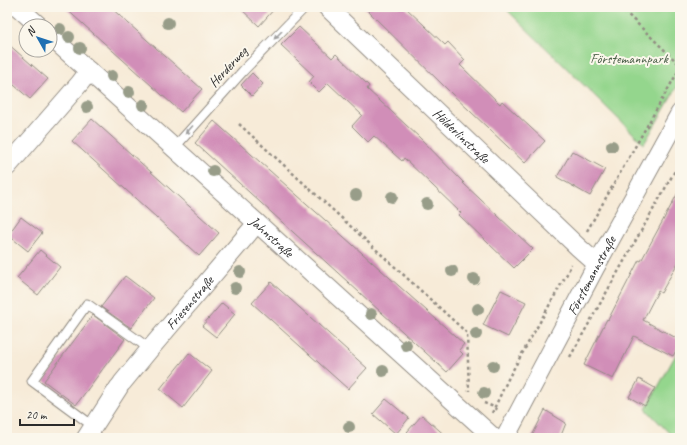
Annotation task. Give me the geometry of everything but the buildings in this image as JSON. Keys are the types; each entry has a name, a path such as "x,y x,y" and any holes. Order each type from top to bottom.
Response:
{"street":[{"path":"18,7 30,18"},
{"name":"Hölderlinstraße","path":"327,7 578,247 598,264"},
{"name":"Jahnstraße","path":"58,43 494,438"},
{"path":"7,167 89,71"},
{"name":"Förstemannstraße","path":"505,438 680,113"},
{"name":"Friesenstraße","path":"89,432 121,385 257,223"}],"lane":[{"name":"Herderweg","path":"174,148 243,71 305,7"},
{"path":"89,432 32,381 87,304 150,349"}],"path":[{"path":"620,7 680,65"},
{"path":"239,124 467,333 469,398"},
{"path":"568,362 680,162"}],"green space":[{"name":"Förstemannpark","path":"504,7 680,7 680,82 644,144"},
{"path":"680,347 680,438 674,438 646,409"}]}
